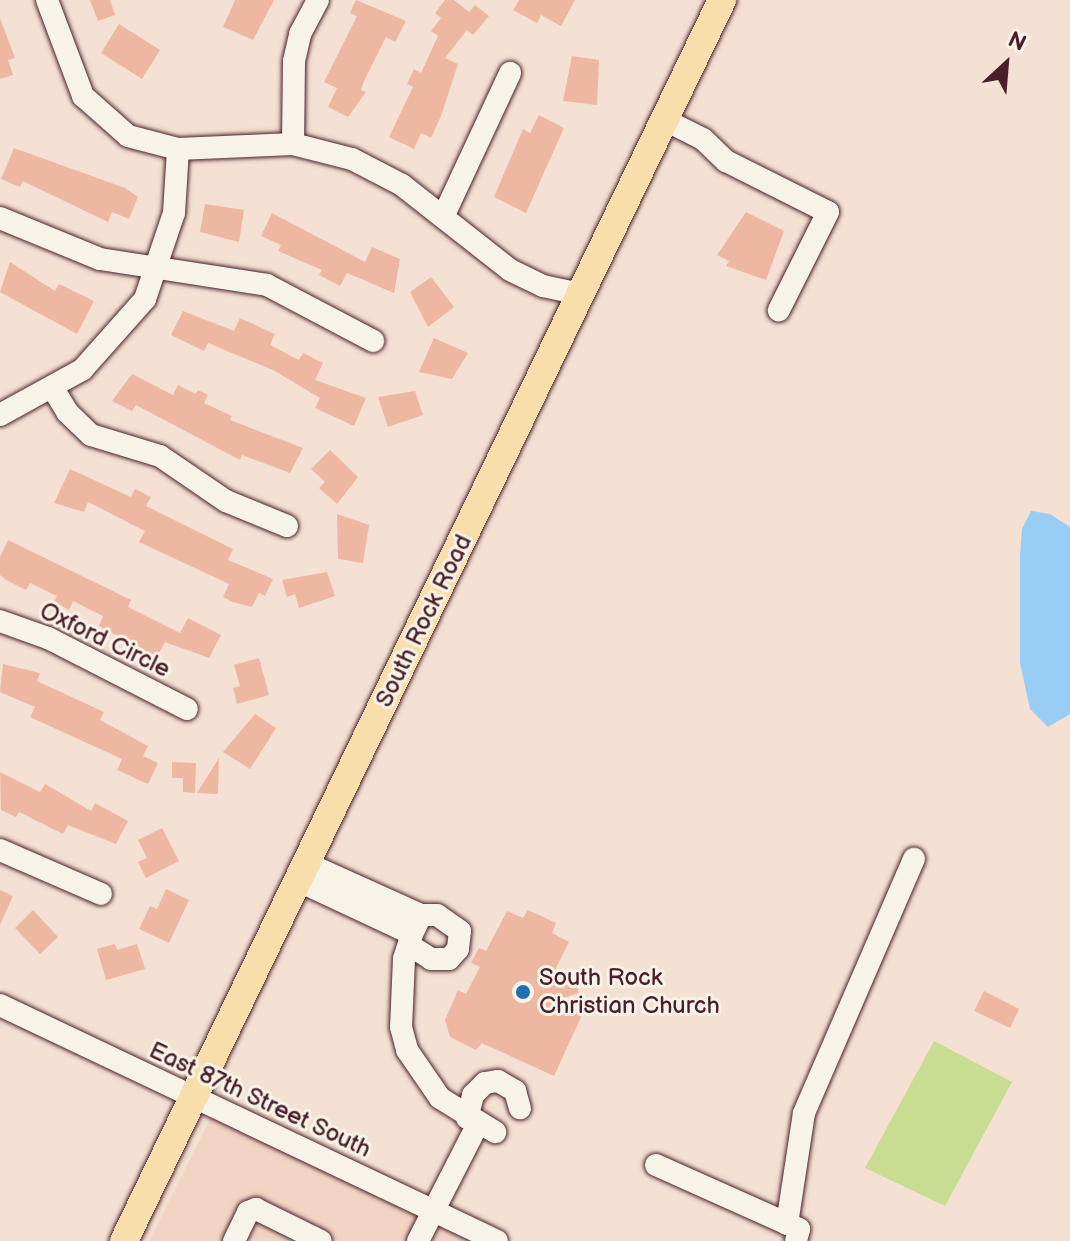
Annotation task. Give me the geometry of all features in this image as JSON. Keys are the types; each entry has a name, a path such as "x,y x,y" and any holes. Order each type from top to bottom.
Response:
{"main road":[{"name":"South Rock Road","path":"124,1241 722,0"}],"street":[{"path":"47,0 72,75 96,112 128,136 178,149 293,144 379,171 463,232 549,272 580,294"},
{"path":"293,144 294,61 300,34 318,0"},
{"path":"443,217 510,73"},
{"path":"665,120 703,139 726,161 828,212 779,310"},
{"path":"0,415 54,390 107,348 145,299 158,269 174,213 178,149"},
{"path":"0,218 100,259 267,285 373,341"},
{"path":"54,390 67,412 91,435 160,456 226,501 287,526"},
{"name":"Oxford Circle","path":"0,621 38,633 187,709"},
{"path":"0,850 101,894"},
{"path":"656,1165 792,1233 804,1113 914,859"},
{"path":"304,872 414,931 400,995 407,1050 440,1098 480,1125"},
{"name":"East 87th Street South","path":"0,1005 497,1241"},
{"path":"418,1241 480,1125 473,1095 485,1083 498,1081 515,1091 520,1108"},
{"path":"234,1241 248,1212 256,1209 321,1241"}],"shaded area":[{"path":"212,1115 481,1241 149,1241"}],"green space":[{"path":"934,1041 1012,1082 945,1206 865,1168"}],"water":[{"path":"1031,511 1050,514 1070,527 1070,714 1048,727 1030,709 1020,663 1020,555 1022,529"}],"building":[{"path":"90,0 110,0 115,15 98,21"},
{"path":"235,0 274,0 253,40 223,27"},
{"path":"356,0 406,21 395,42 386,37 364,81 361,90 366,92 348,117 328,107 337,88 324,82 357,16 350,13"},
{"path":"445,0 454,0 469,12 475,5 489,16 473,35 467,30 445,58 458,64 441,116 431,138 421,133 414,149 389,137 413,87 407,84 414,69 421,73 438,36 431,31 441,18 435,13"},
{"path":"519,0 575,0 561,26 541,15 537,23 513,10"},
{"path":"0,18 15,58 8,60 13,75 0,79"},
{"path":"119,24 160,50 142,79 101,53"},
{"path":"572,56 599,60 597,105 563,101"},
{"path":"539,115 564,128 526,213 494,197 523,129 530,133"},
{"path":"14,148 125,188 138,197 129,219 112,212 108,222 23,181 20,187 1,179"},
{"path":"205,204 244,210 239,242 200,232"},
{"path":"746,212 784,231 766,280 726,266 729,261 717,255"},
{"path":"272,213 365,262 372,247 400,259 394,293 347,273 340,286 319,275 322,270 278,251 281,245 261,236"},
{"path":"10,262 55,291 59,284 94,301 77,334 0,292"},
{"path":"431,277 454,307 428,327 410,292"},
{"path":"183,311 234,331 240,318 275,334 270,345 299,360 303,353 323,363 315,380 366,398 354,426 315,408 320,398 273,370 208,343 204,351 171,335"},
{"path":"434,338 468,353 452,379 419,372"},
{"path":"132,374 173,395 178,385 196,394 198,390 208,395 204,403 232,416 230,420 303,448 290,473 242,455 240,460 136,405 132,411 112,401"},
{"path":"415,391 423,415 388,427 378,397"},
{"path":"330,450 358,477 337,504 319,488 325,482 311,469"},
{"path":"70,469 131,497 135,489 151,497 146,506 233,549 228,560 273,579 265,596 259,593 252,607 233,602 223,597 229,584 139,542 145,531 88,502 84,512 54,503"},
{"path":"337,514 369,525 363,563 338,559"},
{"path":"8,540 131,600 128,607 180,633 188,618 221,635 209,658 165,642 157,657 99,626 103,616 73,601 69,610 54,602 57,596 30,583 26,590 6,580 0,575 0,557"},
{"path":"327,572 335,596 299,608 295,594 287,597 282,580"},
{"path":"259,658 269,695 237,704 233,688 240,686 234,665"},
{"path":"3,664 40,673 37,681 104,712 100,720 148,746 143,756 158,763 148,784 117,770 122,759 30,717 35,707 0,692"},
{"path":"255,714 276,728 250,769 223,752"},
{"path":"219,758 218,794 197,793"},
{"path":"172,762 196,763 195,793 183,792 183,778 172,778"},
{"path":"0,772 40,792 45,784 91,811 95,803 128,821 116,844 68,825 63,834 19,812 16,817 1,810"},
{"path":"162,828 179,861 146,878 138,862 147,858 138,840"},
{"path":"166,889 189,900 169,943 139,929 150,906 157,909"},
{"path":"0,890 13,896 0,925"},
{"path":"33,910 58,937 40,954 15,928"},
{"name":"South Rock Christian Church","path":"528,910 556,923 552,933 569,942 550,980 573,976 579,993 554,1001 582,1015 554,1076 482,1043 476,1050 450,1037 445,1020 458,990 466,994 480,967 471,963 479,948 486,951 507,911 523,918"},
{"path":"115,944 117,950 137,944 145,969 106,980 97,949"},
{"path":"984,991 1019,1009 1010,1028 974,1011"}],"place":[{"name":"South Rock Christian Church","path":"523,992"}]}
